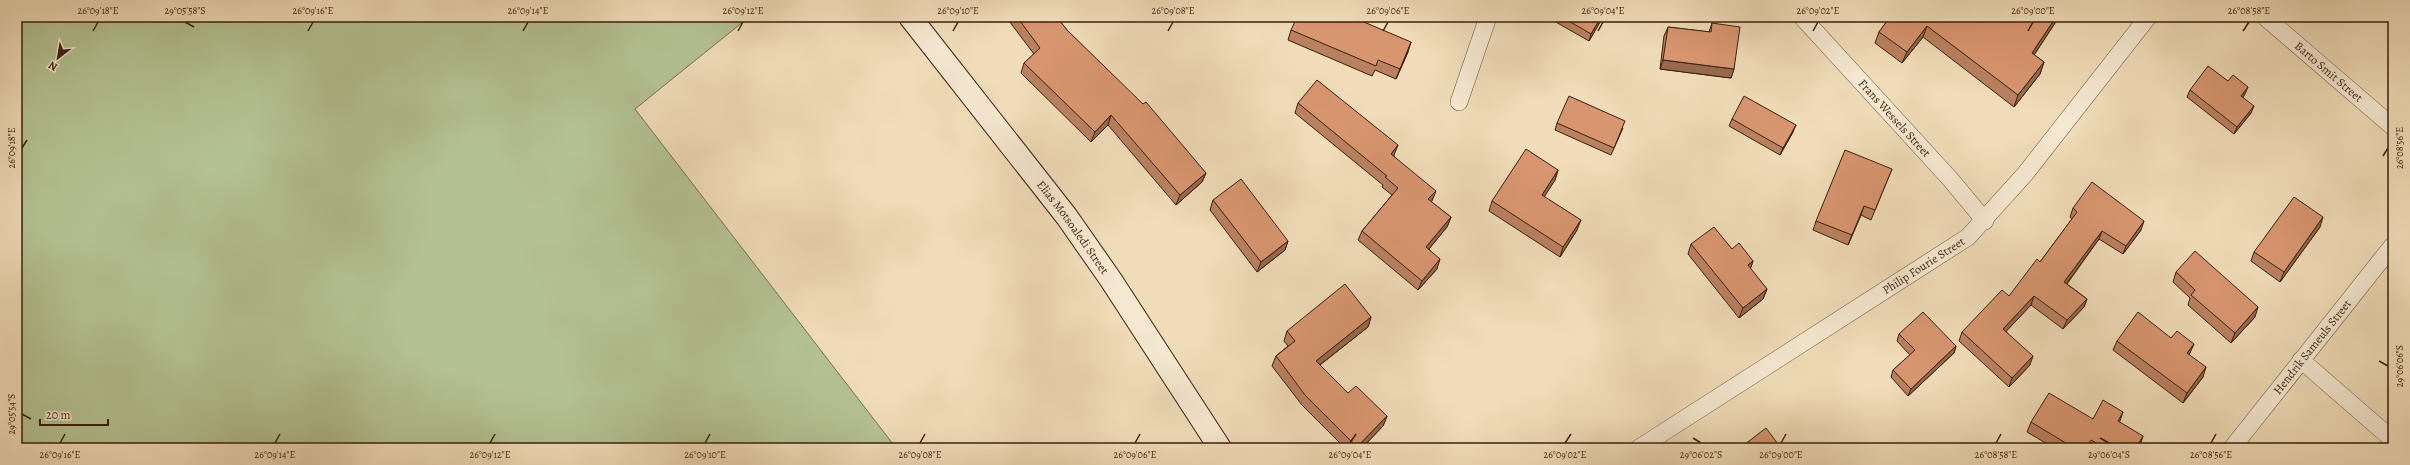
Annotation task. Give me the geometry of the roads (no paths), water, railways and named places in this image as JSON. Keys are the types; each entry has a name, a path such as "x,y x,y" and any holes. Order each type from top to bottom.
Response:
{"street":[{"name":"Elias Motsoaledi Street","path":"910,17 1067,217 1111,280 1220,448"},
{"path":"1459,102 1488,17"},
{"name":"Frans Wessels Street","path":"1802,17 1951,180 1984,221"},
{"name":"Philip Fourie Street","path":"1649,445 1953,249 1984,221 2060,132 2148,17"},
{"name":"Barto Smit Street","path":"2265,17 2393,127"},
{"name":"Hendrik Sameuls Street","path":"2232,448 2393,246"},
{"path":"2301,360 2393,440"}]}
